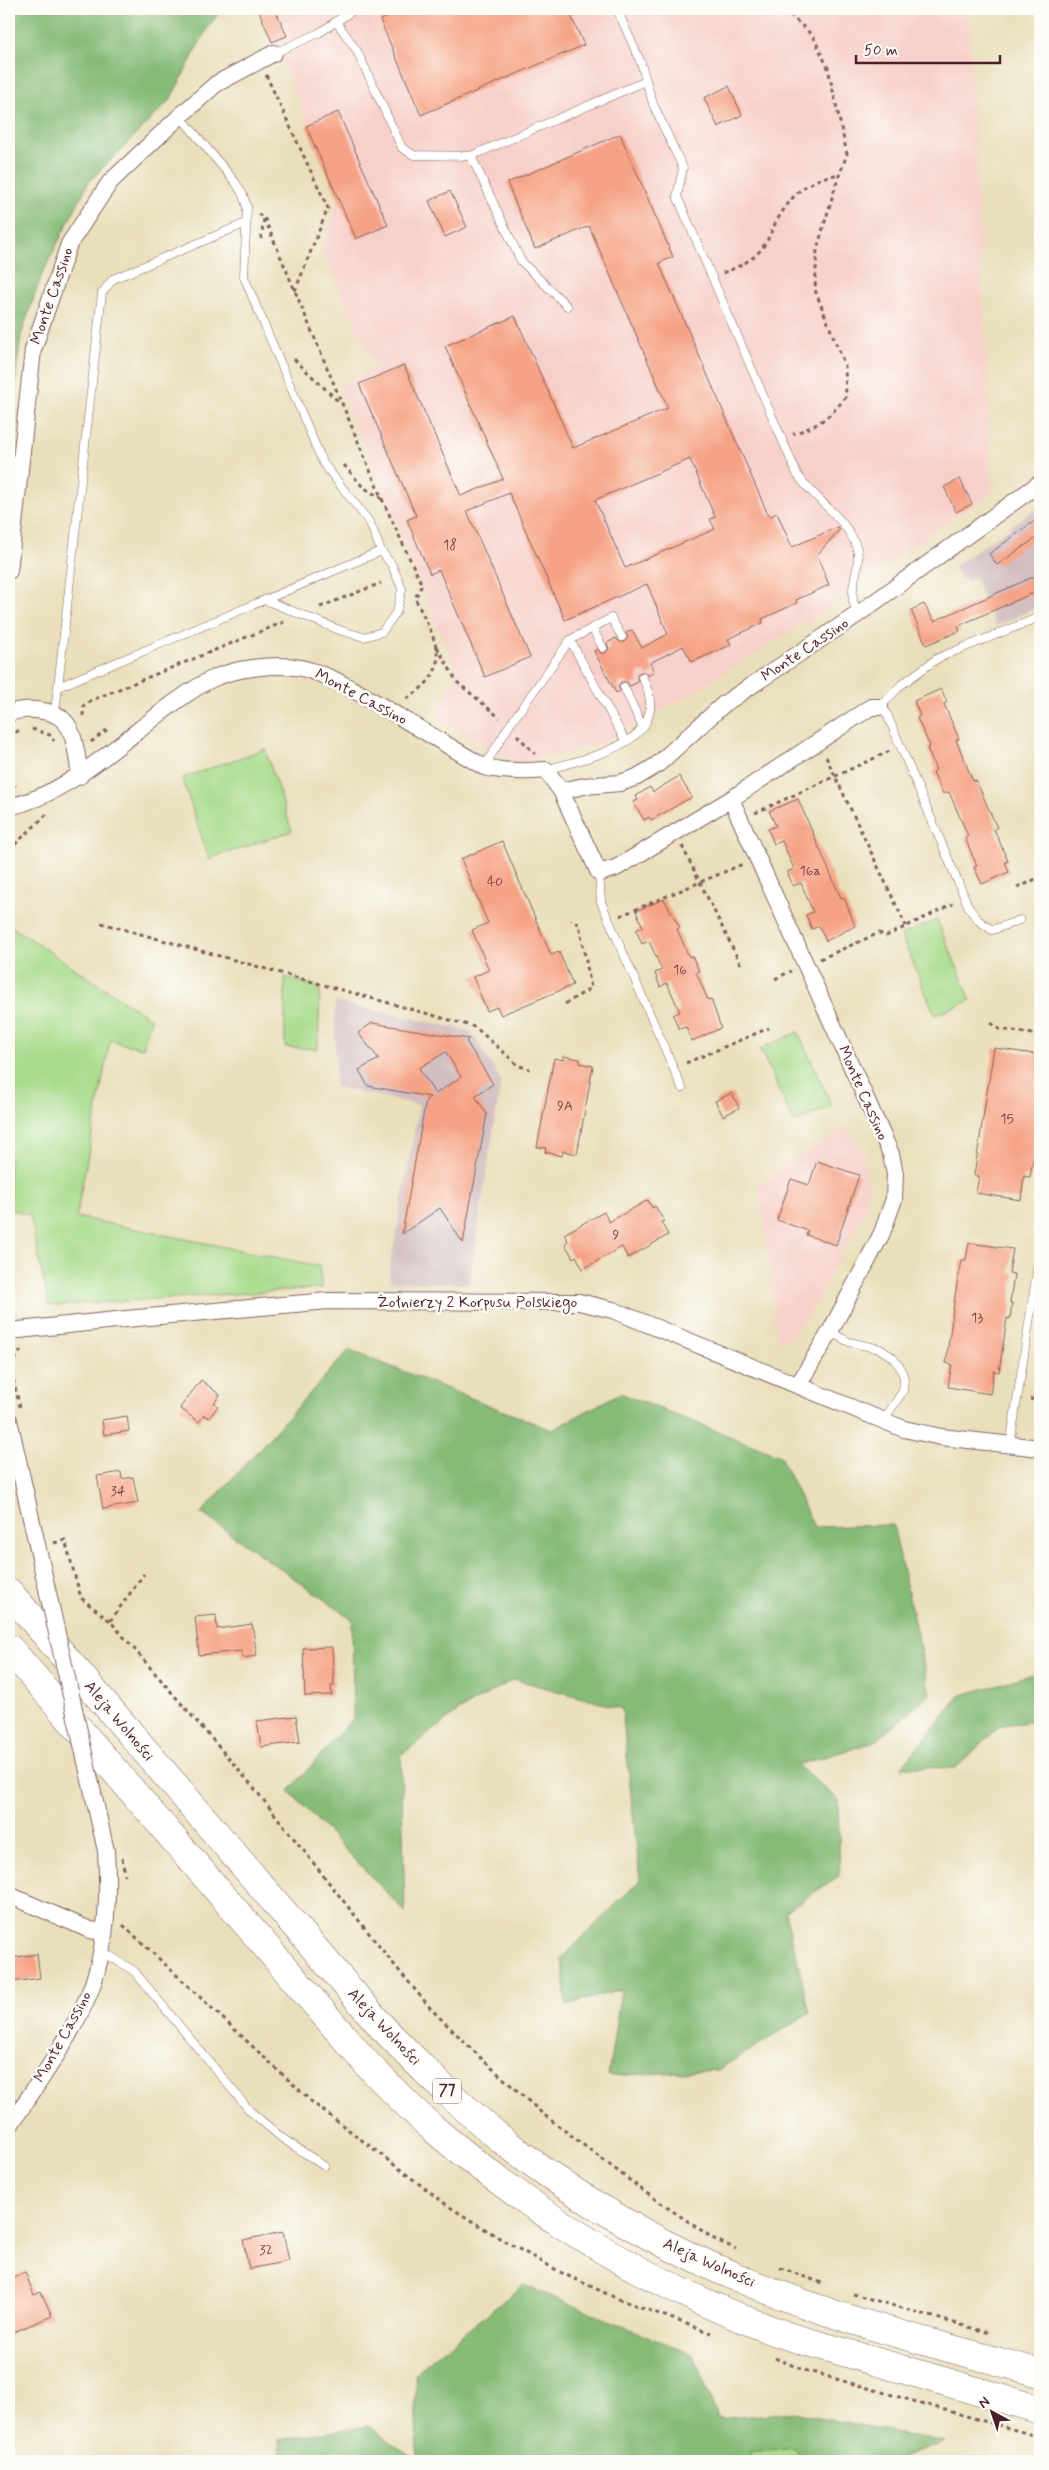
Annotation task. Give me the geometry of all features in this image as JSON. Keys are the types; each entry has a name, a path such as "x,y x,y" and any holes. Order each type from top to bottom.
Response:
{"highway":[{"name":"Aleja Wolności","path":"9,1592 376,2020 425,2071 510,2146 604,2210 695,2259 825,2312 1040,2373"},
{"name":"77","path":"9,1648 368,2065 433,2128 486,2172 546,2216 608,2254 669,2286 727,2312 786,2335 1040,2410"}],"street":[{"name":"Monte Cassino","path":"9,571 33,350 69,244 110,182 180,116 216,84 274,53"},
{"name":"Monte Cassino","path":"561,792 584,786 620,783 636,777 657,765 724,704 858,614 1040,483"},
{"name":"Monte Cassino","path":"9,807 30,802 80,776 153,719 213,678 248,669 277,666 300,668 320,673 484,767 499,771 523,772 546,770"},
{"path":"546,770 561,792 599,873 616,868 676,832 871,707 880,707"},
{"path":"9,713 25,708 55,712 72,731 80,776"},
{"name":"Monte Cassino","path":"730,799 891,1154 895,1174 894,1199 882,1233 830,1332 798,1385"},
{"name":"Żołnierzy 2 Korpusu Polskiego","path":"9,1332 126,1318 328,1302 579,1302 613,1310 884,1421 941,1437 1040,1448"},
{"name":"Monte Cassino","path":"9,1420 106,1851 108,1878 104,1932 90,1992 78,2017 9,2127"},
{"path":"9,1896 90,1930 104,1932"}],"lane":[{"path":"274,53 319,33 355,9"},
{"path":"617,9 646,81 653,104 683,168 678,196 797,474 804,486 841,521 857,548 858,564 852,599 858,614"},
{"path":"336,21 357,51 402,148 414,155 471,156 646,81"},
{"path":"180,116 244,195 246,207 244,277 323,463 370,523 381,551 392,565 402,589 397,611 382,632 364,637 342,631 265,600"},
{"path":"471,156 521,261 567,306"},
{"path":"55,712 102,293 113,280 246,223"},
{"path":"58,688 381,551"},
{"path":"1020,920 992,930 978,920 969,908 886,712 880,707 901,685 938,658 1040,617"},
{"path":"484,767 509,726 570,640 611,618 622,637"},
{"path":"592,628 603,648"},
{"path":"570,640 626,742"},
{"path":"546,770 614,748 626,742 643,728 650,714 650,693 642,677"},
{"path":"624,687 643,728"},
{"path":"599,873 601,902 682,1088"},
{"path":"1010,1445 1040,1252"},
{"path":"830,1332 849,1342 880,1349 892,1357 900,1367 904,1378 903,1391 884,1421"},
{"path":"100,1950 134,1971 250,2111 282,2138 324,2166"}],"path":[{"path":"783,438 817,426 846,397 844,366 815,290 818,249 847,154 828,68 813,36 784,9"},
{"path":"259,61 328,208 295,292"},
{"path":"713,278 749,261 762,249 789,199 806,185 822,176 840,174"},
{"path":"260,245 264,217 342,406 422,585 415,598 436,644 457,682 502,720"},
{"path":"298,372 290,355 342,406"},
{"path":"339,459 363,487 382,499"},
{"path":"84,718 84,704 92,700 381,583"},
{"path":"399,704 424,688 438,662 436,644"},
{"path":"497,726 507,712"},
{"path":"86,735 88,744 114,725"},
{"path":"509,726 543,763 546,770"},
{"path":"9,737 22,729 37,730 50,735 60,748 62,757 75,750"},
{"path":"819,740 906,926"},
{"path":"740,820 900,746"},
{"path":"9,781 12,786 20,787"},
{"path":"9,850 25,832 55,808"},
{"path":"676,832 741,965"},
{"path":"609,921 730,870"},
{"path":"1016,887 1031,882 1040,874"},
{"path":"805,965 879,933 886,936 948,907"},
{"path":"565,1004 592,988 579,924 571,920"},
{"path":"101,922 475,1027 519,1066 530,1069"},
{"path":"775,979 789,972"},
{"path":"990,1023 1000,1029 1040,1035"},
{"path":"673,1068 769,1028"},
{"path":"1027,1398 1040,1400"},
{"path":"51,1544 65,1540 81,1598 110,1621 250,1783 432,2010 483,2060 543,2114 649,2196 714,2239 740,2252"},
{"path":"110,1621 144,1574"},
{"path":"772,2264 825,2284"},
{"path":"844,2291 993,2334"}],"shaded area":[{"path":"260,9 968,9 993,493 885,563 833,605 689,695 600,744 517,764 437,717 457,673 339,385 376,369 322,250 338,198"},
{"path":"1040,506 1040,606 996,626 975,578 967,581 965,577 960,579 953,567"},
{"path":"335,1002 471,1031 501,1081 469,1284 390,1282 389,1273 419,1105 335,1087"},
{"path":"848,1126 866,1162 869,1188 862,1217 809,1313 788,1339 778,1344 759,1183"}],"green space":[{"path":"9,9 222,9 208,27 170,100 88,183 42,274 21,335 9,435"},
{"path":"265,749 292,831 209,859 182,778"},
{"path":"937,920 971,1000 935,1015 901,935"},
{"path":"9,925 151,1019 143,1048 110,1041 76,1217 319,1266 322,1288 49,1306 30,1215 9,1209"},
{"path":"285,977 320,988 318,1049 285,1047"},
{"path":"798,1032 832,1106 794,1123 760,1049"},
{"path":"349,1350 552,1430 620,1393 780,1456 814,1527 893,1525 930,1694 875,1742 797,1765 838,1799 840,1875 785,1912 810,2013 718,2070 608,2076 621,1990 566,2005 562,1958 640,1880 622,1709 514,1679 460,1710 401,1755 405,1912 289,1791 353,1718 352,1619 201,1513"},
{"path":"1040,1672 1040,1721 1001,1725 956,1768 902,1767 959,1696"},
{"path":"523,2285 694,2355 718,2419 793,2412 945,2442 893,2461 802,2461 794,2447 750,2452 751,2461 280,2461 279,2440 368,2426 417,2460 415,2373"},
{"path":"794,2447 802,2461 751,2461 749,2452"}],"building":[{"path":"258,9 275,9 287,36 272,42"},
{"path":"406,9 568,9 584,45 421,115 380,20"},
{"path":"729,86 742,115 718,127 704,98"},
{"path":"338,112 388,225 356,239 306,126"},
{"path":"620,134 673,257 659,263 769,517 777,513 792,547 838,527 840,529 817,555 829,585 796,600 797,603 762,619 763,623 728,639 731,645 692,662 683,646 650,663 654,672 648,676 645,672 640,672 637,675 638,682 630,686 627,682 621,682 618,686 620,691 616,693 594,651 597,649 601,653 605,653 609,649 607,643 616,638 620,642 624,642 628,637 626,633 632,630 642,648 668,634 647,584 565,620 509,493 467,511 530,657 485,677 439,570 430,574 407,520 416,516 359,384 404,365 461,496 503,479 445,346 515,316 573,448 668,408 589,226 535,249 507,183","holes":["690,459 715,517 710,519 715,529 625,568 595,500"]},
{"path":"450,191 467,227 445,237 429,201"},
{"path":"960,479 972,504 956,512 944,487"},
{"path":"1040,517 1040,535 997,565 989,554"},
{"path":"1040,574 1040,590 958,626 960,631 926,645 911,610 924,604 934,621"},
{"path":"941,689 947,702 944,704 959,739 956,740 973,781 976,780 997,828 994,829 1008,861 1005,862 1009,872 982,884 974,867 977,866 965,838 968,836 949,792 943,794 933,772 936,770 927,748 930,746 917,718 920,716 914,701"},
{"path":"679,776 692,797 651,820 649,817 644,820 633,802 638,800 636,796 650,787 653,792"},
{"path":"798,799 841,898 844,897 855,926 826,941 819,926 812,929 806,915 813,912 801,883 793,886 787,872 794,869 782,841 774,844 768,829 776,826 769,811"},
{"path":"502,841 551,955 559,952 573,985 501,1015 497,1007 487,1011 473,977 489,970 472,930 488,923 461,859"},
{"path":"664,899 680,928 677,929 689,957 692,956 699,971 696,972 708,1000 711,999 721,1028 692,1041 686,1027 679,1029 673,1015 680,1012 667,983 660,987 655,973 662,970 649,941 642,944 636,930 643,927 636,911"},
{"path":"372,1023 469,1039 466,1041 493,1084 475,1096 487,1114 463,1243 440,1208 402,1234 426,1100 430,1097 368,1086 359,1070 379,1059 358,1033","holes":["446,1052 461,1077 435,1094 419,1068"]},
{"path":"994,1048 1040,1055 1040,1097 1035,1131 1038,1132 1030,1177 1024,1176 1021,1200 976,1193 979,1176 974,1175"},
{"path":"563,1056 580,1059 580,1063 593,1066 577,1154 563,1151 562,1156 545,1152 546,1148 537,1147 554,1058 563,1060"},
{"path":"732,1093 739,1108 723,1116 715,1101"},
{"path":"817,1161 859,1175 836,1245 806,1235 808,1231 777,1220 791,1179 809,1185"},
{"path":"648,1200 652,1208 655,1206 664,1221 661,1222 668,1235 628,1258 622,1247 583,1269 576,1256 573,1258 565,1244 568,1241 564,1234 604,1212 609,1222"},
{"path":"969,1243 1013,1249 1009,1273 1014,1274 1010,1319 1007,1318 999,1372 994,1371 990,1394 948,1387 952,1364 946,1363 955,1296 961,1260 966,1260"},
{"path":"201,1380 220,1395 214,1403 218,1406 209,1418 204,1415 199,1422 180,1408"},
{"path":"127,1416 129,1431 104,1435 102,1420"},
{"path":"121,1472 122,1479 133,1477 138,1503 103,1509 97,1476"},
{"path":"216,1615 217,1629 252,1624 257,1656 242,1658 241,1651 199,1655 195,1617"},
{"path":"332,1647 334,1686 331,1686 332,1695 305,1696 303,1648"},
{"path":"296,1716 300,1742 261,1747 257,1721"},
{"path":"37,1954 40,1978 13,1982 13,1979 9,1980 10,1958"},
{"path":"283,2232 289,2261 249,2269 243,2240"},
{"path":"25,2272 34,2295 41,2292 52,2316 9,2334 9,2279"}]}
